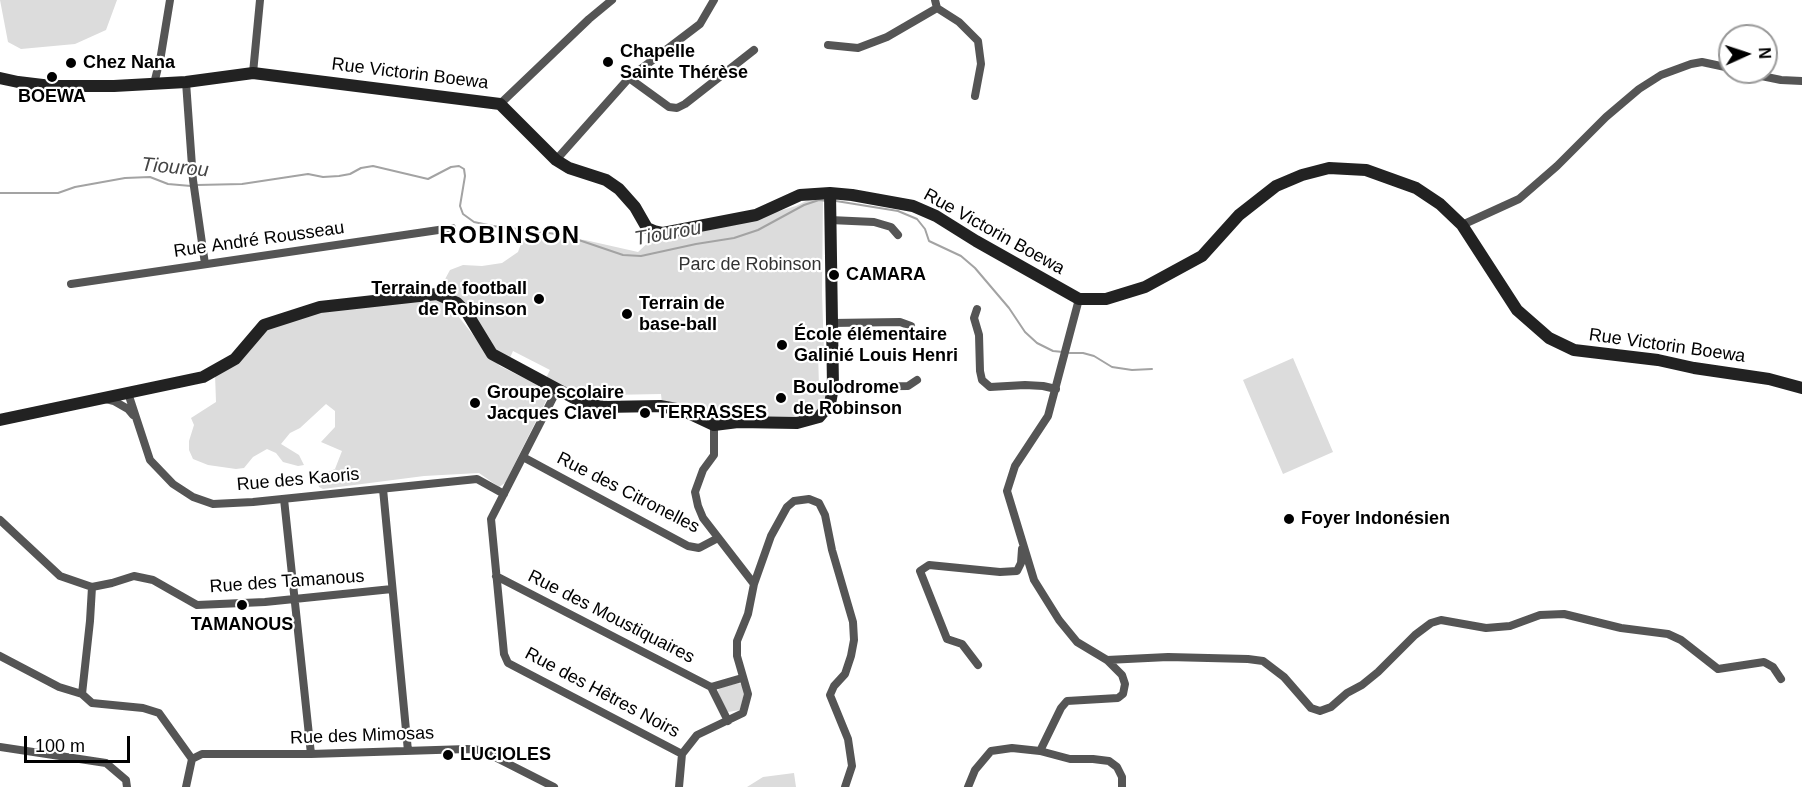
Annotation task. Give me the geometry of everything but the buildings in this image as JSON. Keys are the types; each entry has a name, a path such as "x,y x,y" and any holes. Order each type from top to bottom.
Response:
{"street":[{"path":"154,84 170,0"},
{"path":"253,73 260,0"},
{"path":"500,104 612,0"},
{"path":"556,160 629,78 699,24 714,0"},
{"path":"828,45 859,47 887,37 936,4 978,41 981,64 975,96"},
{"path":"629,78 669,107 677,108 754,50"},
{"path":"1462,225 1519,199 1557,166 1606,117 1639,89 1661,75 1702,62 1718,65"},
{"name":"Rue Victorin Boewa","path":"0,78 51,86 114,86 186,82 253,73 500,104 556,160 568,168 606,180 620,189 635,207 647,228 654,231 663,233 756,215 800,195 830,199 852,195 913,206 936,216 1079,299 1106,299 1145,287 1202,256 1239,215 1276,186 1302,175 1329,168 1366,170 1416,189 1440,204 1462,225 1517,310 1549,338 1574,350 1658,360 1694,368 1769,379 1802,388"},
{"path":"1778,79 1802,81"},
{"path":"186,82 193,180 205,264"},
{"path":"0,420 203,377 235,359 264,325 320,307 437,294 457,303 467,313 492,354 585,404 603,407 660,406 682,410 714,425 738,422 797,423 819,417 830,404 833,387 830,199"},
{"path":"830,220 874,222 891,227 898,235"},
{"name":"Rue André Rousseau","path":"71,284 452,228"},
{"path":"1041,751 1061,708 1067,701 1118,698 1123,694 1125,684 1122,675 1107,660 1077,642 1059,620 1034,580 1007,491 1016,466 1048,416 1079,299"},
{"path":"977,309 974,318 979,334 982,380 990,387 1025,385 1056,389"},
{"path":"832,323 900,322 911,327"},
{"path":"833,387 908,386 917,381"},
{"name":"Rue des Hêtres Noirs","path":"557,390 491,519 504,654 508,663 682,754"},
{"name":"Rue des Kaoris","path":"128,393 150,460 173,484 193,497 213,504 477,479 504,494"},
{"path":"103,399 114,401 128,409 137,419"},
{"path":"714,425 714,455 703,470 695,492 698,506 718,538 754,584"},
{"name":"Rue des Citronelles","path":"523,457 688,546 699,548 718,538"},
{"path":"383,489 408,751"},
{"path":"284,499 310,754"},
{"path":"679,787 682,754 697,735 743,713 748,694 742,678 737,641 748,614 754,584 771,536 787,507 794,501 809,499 819,503 825,515 832,550 853,622 854,640 851,656 845,674 834,686 830,695 848,739 852,766 845,787"},
{"path":"0,520 60,576 92,587 82,694"},
{"path":"978,665 962,644 947,639 920,571 929,566 1000,572 1017,571 1021,563 1022,540"},
{"name":"Rue des Tamanous","path":"92,587 112,584 134,576 153,580 197,605 294,599 392,589"},
{"name":"Rue des Moustiquaires","path":"496,576 711,687"},
{"path":"1107,660 1168,657 1248,658 1263,661 1284,677 1311,708 1320,711 1331,707 1370,678 1431,623 1442,620 1486,628 1510,626 1540,615 1564,614 1621,628 1668,634 1681,640 1718,669 1764,662 1773,667 1780,679"},
{"path":"0,656 59,687 82,694 92,703 143,708 159,713 192,759 186,787"},
{"path":"728,721 711,687 742,678"},
{"path":"0,747 106,764 126,780 127,787"},
{"path":"968,787 975,770 992,751 1012,748 1041,751 1070,759 1109,761 1118,767 1122,777 1122,787"},
{"name":"Rue des Mimosas","path":"192,759 202,754 481,750 554,787"}],"green space":[{"path":"0,0 117,0 106,30 75,44 21,49 8,42"},
{"name":"Parc de Robinson","path":"823,197 824,353 818,353 819,386 825,386 825,399 820,409 808,417 711,418 686,404 662,403 661,394 608,395 604,403 592,402 546,378 550,370 513,351 509,360 493,348 446,291 444,281 450,270 463,265 482,266 502,263 518,252 523,238 531,236 585,240 638,252 654,237 745,221 796,206 810,199"},
{"path":"426,299 439,300 451,307 500,366 548,390 549,395 505,483 499,487 479,473 424,476 323,489 319,487 317,477 335,469 342,451 321,442 335,427 335,411 326,404 300,428 290,433 281,444 299,455 304,465 298,466 283,462 276,453 267,449 253,457 244,468 208,465 193,459 189,450 194,425 191,418 216,402 215,374 268,327 317,312"},
{"path":"1293,358 1333,452 1283,474 1243,380"},
{"path":"739,683 745,690 740,710 728,712 722,704 719,688"},
{"path":"794,773 796,787 747,787 763,777"}],"waterway":[{"name":"Tiourou","path":"197,185 242,184 308,174 323,177 339,176 373,166 428,179 451,167 459,166 464,169 465,176 460,206 463,214 474,222 564,235 623,255 641,256 734,238 758,230 804,205 819,200 827,201"},
{"name":"Tiourou","path":"0,193 58,193 75,187 125,178 150,177 168,184 191,186"},
{"name":"Tiourou","path":"836,201 898,211 917,219 925,229 929,241 961,256 975,268 1009,308 1025,332 1037,343 1053,351 1063,352"},
{"name":"Tiourou","path":"1069,353 1094,356 1112,367 1132,370 1152,369"}],"place":[{"name":"Chapelle Sainte Thérèse","path":"608,62"},
{"name":"Chez Nana","path":"71,63"},
{"name":"BOEWA","path":"52,77"},
{"name":"CAMARA","path":"834,275"},
{"name":"Terrain de football de Robinson","path":"539,299"},
{"name":"Terrain de base-ball","path":"627,314"},
{"name":"École élémentaire Galinié Louis Henri","path":"782,345"},
{"name":"Boulodrome de Robinson","path":"781,398"},
{"name":"Groupe scolaire Jacques Clavel","path":"475,403"},
{"name":"TERRASSES","path":"645,413"},
{"name":"Foyer Indonésien","path":"1289,519"},
{"name":"TAMANOUS","path":"242,605"},
{"name":"LUCIOLES","path":"448,755"}],"district":[{"name":"ROBINSON","path":"510,236"}]}
